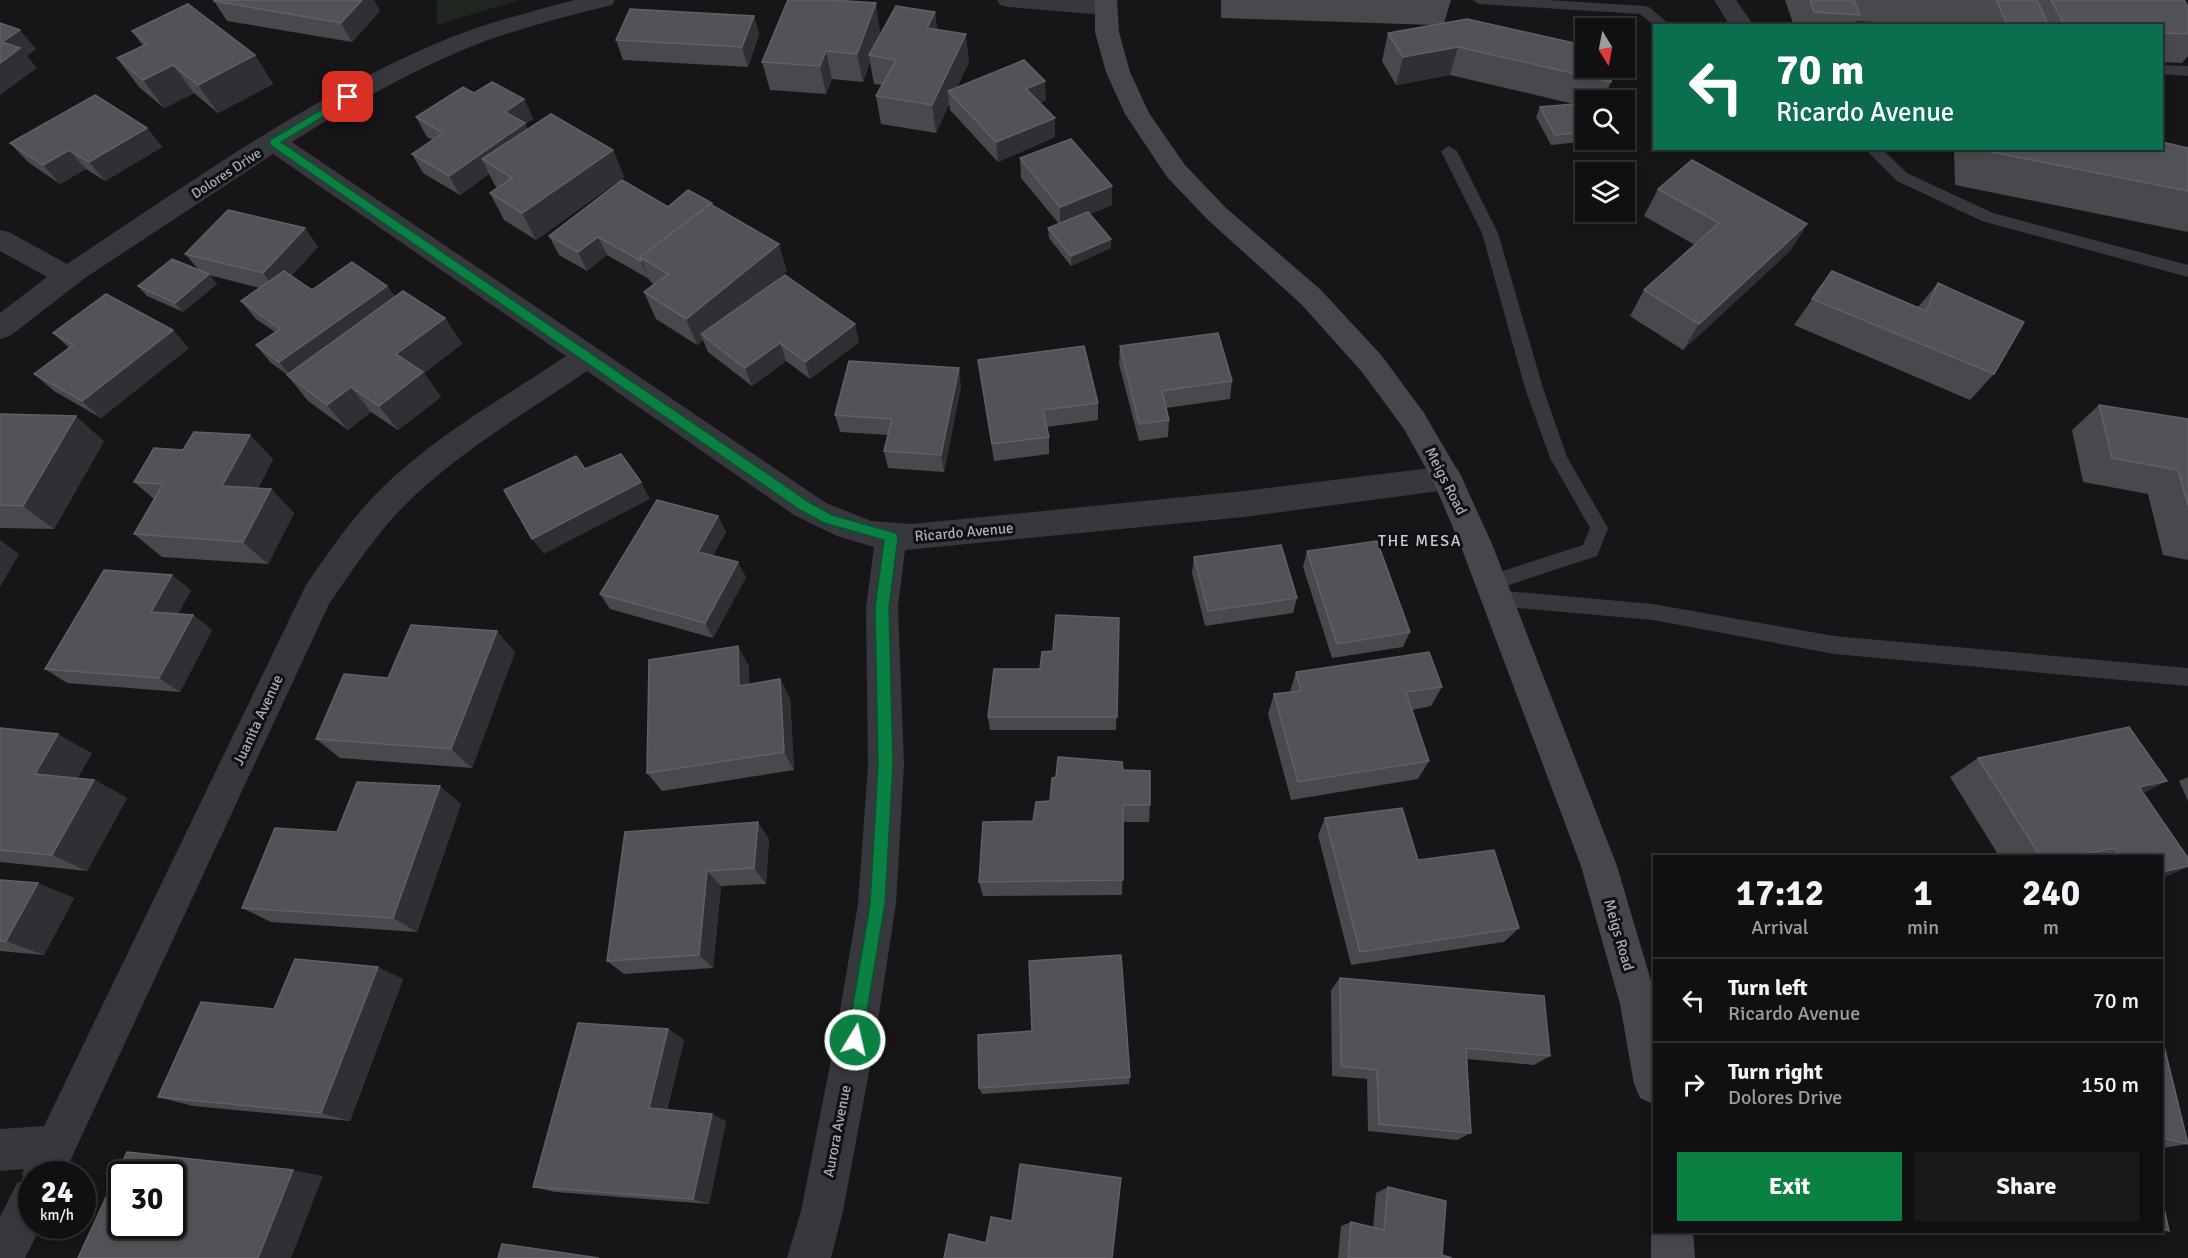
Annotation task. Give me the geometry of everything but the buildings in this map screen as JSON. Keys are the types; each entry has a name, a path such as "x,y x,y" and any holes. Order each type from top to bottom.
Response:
{"main road":[{"name":"Meigs Road","path":"1106,4 1107,32 1118,72 1137,114 1176,171 1216,214 1311,297 1372,364 1414,421 1447,478 1494,590 1599,866 1639,1004 1653,1079"},
{"path":"1672,1233 1674,1258"}],"street":[{"name":"Dolores Drive","path":"0,329 69,277 274,142 366,86 440,50 545,14 604,0"},
{"path":"1008,0 1106,4"},
{"path":"1725,0 1741,24"},
{"name":"Ricardo Avenue","path":"274,142 805,506 838,523 891,537 941,535 1244,504 1447,478"},
{"path":"0,238 69,277"},
{"name":"Juanita Avenue","path":"50,1160 317,595 351,546 390,500 430,464 588,356"},
{"name":"Aurora Avenue","path":"809,1258 822,1211 878,904 886,765 882,607 891,537"},
{"path":"0,1150 50,1160"},
{"path":"2,1258 18,1226"}],"lane":[{"path":"1479,0 1644,10 1662,24"},
{"path":"2163,70 2188,71"},
{"path":"1873,150 1902,177 1988,217 2188,271"},
{"path":"1449,151 1490,233 1534,388 1559,458 1599,528 1590,550 1494,590"},
{"path":"1494,590 1653,612 1834,645 2188,677"}],"shaded area":[{"path":"437,0 520,0 437,25"}],"district":[{"name":"THE MESA","path":"1420,540"}],"route":[{"path":"348,97 274,142 805,506 855,529 891,537 882,607 886,765 878,904 855,1040"}]}
